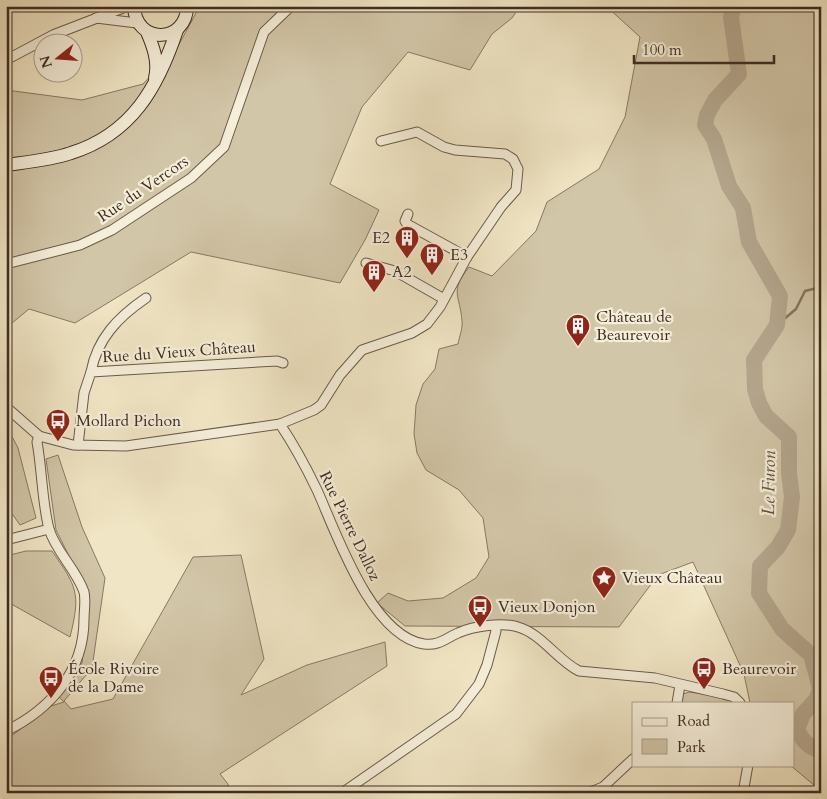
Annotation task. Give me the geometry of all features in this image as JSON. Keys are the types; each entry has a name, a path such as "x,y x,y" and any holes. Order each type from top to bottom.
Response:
{"main road":[{"path":"134,6 137,23 147,32 157,36 167,35 177,30"},
{"path":"6,165 70,154 92,145 128,122 152,90 177,30 183,23 187,6"},
{"path":"147,32 153,46 157,69 152,90"}],"street":[{"path":"6,60 53,35 128,6"},
{"name":"Rue du Vercors","path":"6,264 80,245 112,230 191,178 224,147 264,32 291,6"},
{"path":"93,18 137,23"},
{"path":"6,407 39,436 78,445 126,446 280,424 314,410 321,405 340,375 362,350 420,329 432,318 467,257 501,207 516,190 518,169 513,159 505,154 455,150 438,144 421,132 410,132 381,141"},
{"path":"408,214 405,221 407,224 467,257"},
{"path":"366,263 395,271 444,299"},
{"path":"91,372 97,348 104,337 120,318 146,298"},
{"name":"Rue du Vieux Château","path":"78,445 84,394 91,372 277,361 283,363"},
{"name":"Rue Pierre Dalloz","path":"280,424 316,490 360,585 381,615 405,636 422,644 438,644 469,630 508,625 529,632 569,666 579,671 655,678 734,697 739,702"},
{"path":"6,731 37,714 60,689 78,662 84,627 84,594 73,568 57,546 49,529 37,442 39,436"},
{"path":"6,540 49,529"},
{"path":"342,793 456,714 482,677 492,648 495,626"},
{"path":"676,702 680,685"},
{"path":"588,793 603,787 632,760"},
{"path":"743,793 748,766"}],"green space":[{"path":"204,6 520,6 512,18 492,34 470,70 408,52 362,107 330,184 379,210 365,240 340,283 191,252 75,323 29,309 6,328 6,90 82,100 143,84 177,48 196,13"},
{"path":"606,6 821,6 821,791 791,766 794,766 794,702 750,702 744,674 693,562 658,575 619,627 405,626 377,603 388,593 408,601 443,598 476,578 489,557 483,518 459,490 426,470 417,453 414,434 416,405 423,384 435,369 439,349 458,344 462,324 457,288 469,267 492,276 536,231 547,202 599,169 625,117 640,37"},
{"path":"6,425 18,448 36,518 20,525 6,505"},
{"path":"58,455 82,527 105,578 92,668 64,701 71,709 113,699 193,557 241,555 264,659 241,695 307,665 385,642 387,666 220,774 228,784 230,793 6,793 6,740 51,706 64,702 59,697 82,663 87,611 85,588 56,530 46,459"},
{"path":"26,551 52,551 72,582 76,600 70,637 6,601 6,556"},
{"path":"689,692 721,697 734,702 680,702 683,694"}],"waterway":[{"name":"Le Furon","path":"734,6 731,17 739,74 715,100 707,115 705,125 714,139 729,186 743,208 749,242 780,296 777,325 754,360 755,389 759,403 766,416 789,437 789,473 792,497 788,530 778,547 760,566 759,593 782,629 811,655 820,689 816,700 803,714 797,730 807,744 821,751"},
{"path":"777,325 796,309 805,291 821,287"}],"place":[{"name":"E2","path":"407,259"},
{"name":"E3","path":"432,276"},
{"name":"A2","path":"374,293"},
{"name":"Château de Beaurevoir","path":"578,347"},
{"name":"Mollard Pichon","path":"58,442"},
{"name":"Vieux Château","path":"604,599"},
{"name":"Vieux Donjon","path":"480,628"},
{"name":"Beaurevoir","path":"704,690"},
{"name":"École Rivoire de la Dame","path":"51,699"}]}
